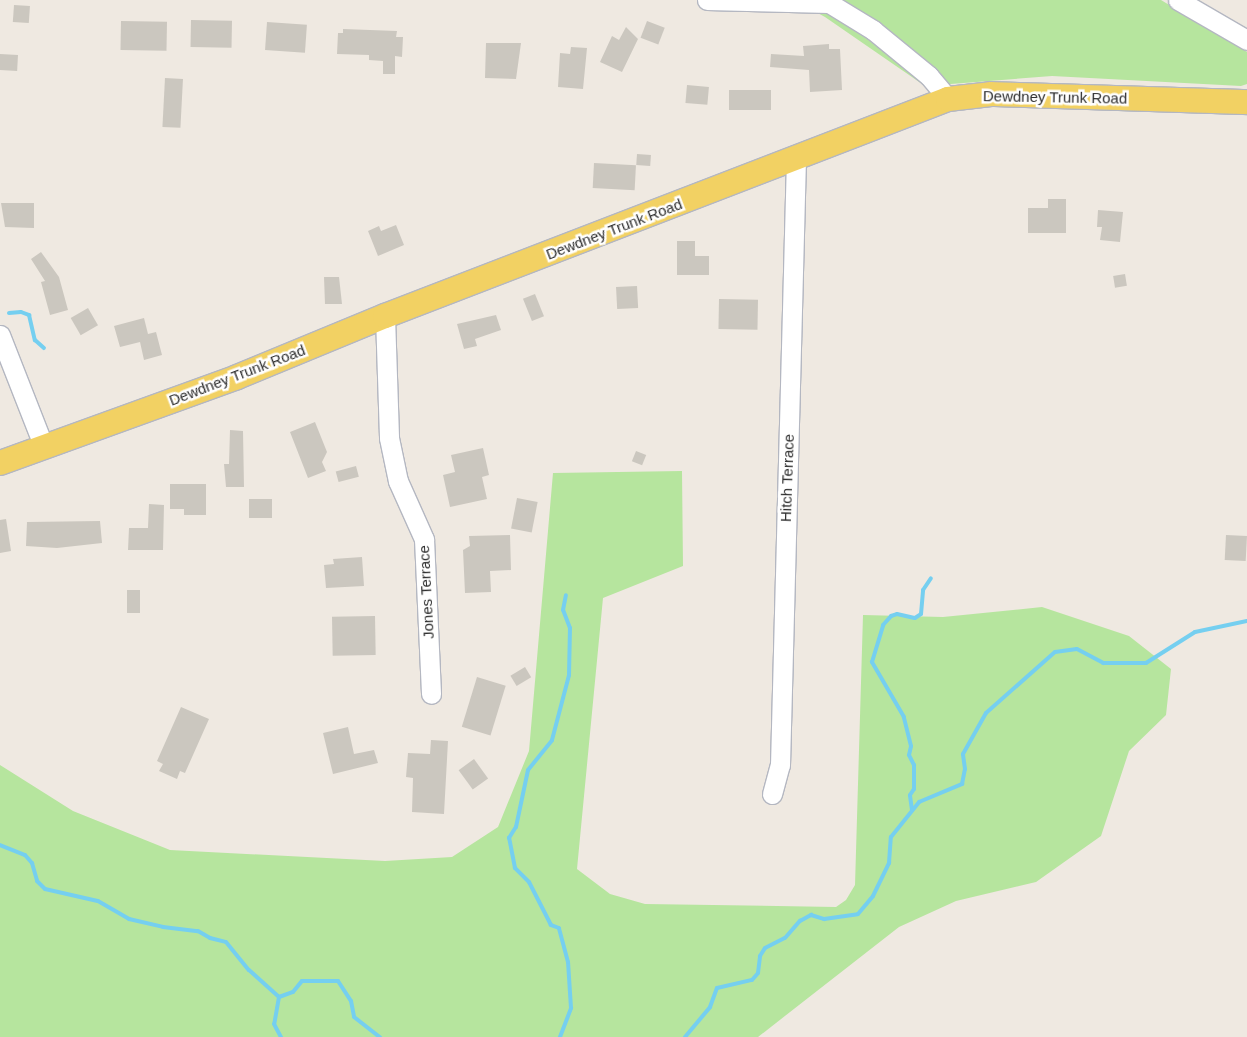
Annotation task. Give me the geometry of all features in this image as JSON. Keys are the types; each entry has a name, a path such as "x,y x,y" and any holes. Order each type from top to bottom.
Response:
{"main road":[{"name":"Dewdney Trunk Road","path":"0,463 237,377 385,316 796,160 948,99 991,94 1247,102"}],"street":[{"path":"707,0 829,3 873,30 929,76 948,99"},
{"path":"1178,0 1247,40"},
{"name":"Hitch Terrace","path":"772,794 780,765 796,160"},
{"name":"Jones Terrace","path":"385,316 389,438 398,481 424,539 431,694"},
{"path":"0,334 44,447"}],"green space":[{"path":"794,0 1161,0 1247,52 1247,84 1241,86 1052,76 925,86 825,17"},
{"path":"682,471 683,566 603,598 577,869 610,894 645,904 836,907 846,900 855,885 863,615 943,617 1042,607 1129,636 1171,669 1166,715 1129,751 1101,836 1036,882 956,901 899,927 758,1037 0,1037 0,765 73,811 170,850 385,861 452,857 498,827 529,751 553,473"}],"building":[{"path":"14,5 30,6 29,23 13,22"},
{"path":"191,20 232,21 232,48 191,47"},
{"path":"121,21 167,22 166,51 120,50"},
{"path":"647,21 665,28 658,45 641,38"},
{"path":"267,22 307,25 305,53 265,50"},
{"path":"626,27 638,39 622,72 600,62 612,36 619,40"},
{"path":"343,29 397,31 396,37 403,37 402,57 395,56 395,74 383,74 383,61 369,60 369,55 337,54 338,33 343,33"},
{"path":"486,43 521,43 516,79 485,78"},
{"path":"829,44 829,49 840,49 842,90 810,92 809,70 770,67 771,54 804,56 803,46"},
{"path":"571,47 587,48 583,89 558,87 560,53 570,54"},
{"path":"0,54 18,55 17,71 0,70"},
{"path":"165,78 183,79 180,128 162,127"},
{"path":"687,85 709,87 707,105 685,103"},
{"path":"729,90 771,90 771,110 729,110"},
{"path":"637,154 651,155 650,166 636,165"},
{"path":"594,163 636,165 635,190 593,188"},
{"path":"1048,199 1066,199 1066,233 1028,233 1028,208 1048,208"},
{"path":"1,203 34,203 34,228 5,227"},
{"path":"1098,210 1123,212 1120,242 1100,240 1102,227 1097,227"},
{"path":"396,225 404,245 378,256 368,231 379,226 381,231"},
{"path":"677,241 695,241 695,256 709,256 709,275 677,275"},
{"path":"41,252 59,277 68,310 50,315 41,282 45,281 31,259"},
{"path":"1125,274 1127,286 1115,288 1113,276"},
{"path":"324,277 339,277 342,304 325,304"},
{"path":"637,286 638,308 617,309 616,287"},
{"path":"535,294 544,316 532,321 523,299"},
{"path":"719,299 758,300 757,330 718,329"},
{"path":"88,308 98,325 81,335 71,318"},
{"path":"496,315 501,330 475,339 477,346 464,349 457,324"},
{"path":"144,318 148,334 156,332 162,355 144,360 140,342 120,347 114,326"},
{"path":"315,422 327,452 322,462 326,471 308,478 290,432"},
{"path":"230,430 243,431 244,487 226,487 224,464 229,464"},
{"path":"483,448 489,475 482,477 487,499 450,507 443,475 455,472 451,455"},
{"path":"636,451 646,455 642,465 632,461"},
{"path":"356,466 359,477 339,482 336,471"},
{"path":"170,484 206,484 206,515 184,515 184,509 170,509"},
{"path":"517,498 538,502 532,532 511,528"},
{"path":"249,499 272,499 272,518 249,518"},
{"path":"149,504 164,505 163,550 128,550 129,528 148,528"},
{"path":"6,519 11,551 0,553 0,520"},
{"path":"100,521 102,543 57,548 26,546 27,522"},
{"path":"510,535 511,570 490,571 491,592 465,593 463,550 470,546 469,536"},
{"path":"1226,535 1247,536 1246,561 1225,560"},
{"path":"362,557 364,586 326,588 324,565 334,564 333,559"},
{"path":"127,590 140,590 140,613 127,613"},
{"path":"375,616 376,655 333,656 332,617"},
{"path":"525,667 531,677 517,686 510,676"},
{"path":"477,677 506,686 490,735 462,727"},
{"path":"181,707 209,719 185,773 180,771 177,779 159,771 163,764 157,761"},
{"path":"348,727 354,754 374,750 378,763 333,774 323,733"},
{"path":"431,740 448,741 444,814 412,812 413,778 406,777 408,753 430,754"},
{"path":"474,759 488,778 473,790 459,770"}],"waterway":[{"path":"9,313 21,312 29,315 35,340 44,348"},
{"path":"912,810 910,795 914,789 914,765 909,755 911,746 904,717 872,662 883,625 891,616 897,614 915,618 921,614 923,590 931,578"},
{"path":"560,1037 571,1008 568,962 559,928 551,925 529,882 515,868 509,838 516,827 528,770 552,740 569,675 570,628 563,610 566,595"},
{"path":"685,1037 710,1007 717,988 752,980 758,973 760,956 765,948 785,938 800,921 811,915 824,919 858,914 873,896 889,863 891,837 919,802 962,784 965,769 963,754 986,713 1055,652 1077,649 1103,663 1146,663 1195,632 1247,621"},
{"path":"0,845 25,855 32,863 37,881 45,889 98,901 129,919 163,927 198,931 210,938 226,942 249,970 279,997 274,1024 281,1037"},
{"path":"279,997 293,992 302,981 338,981 351,1001 354,1017 380,1037"}]}
